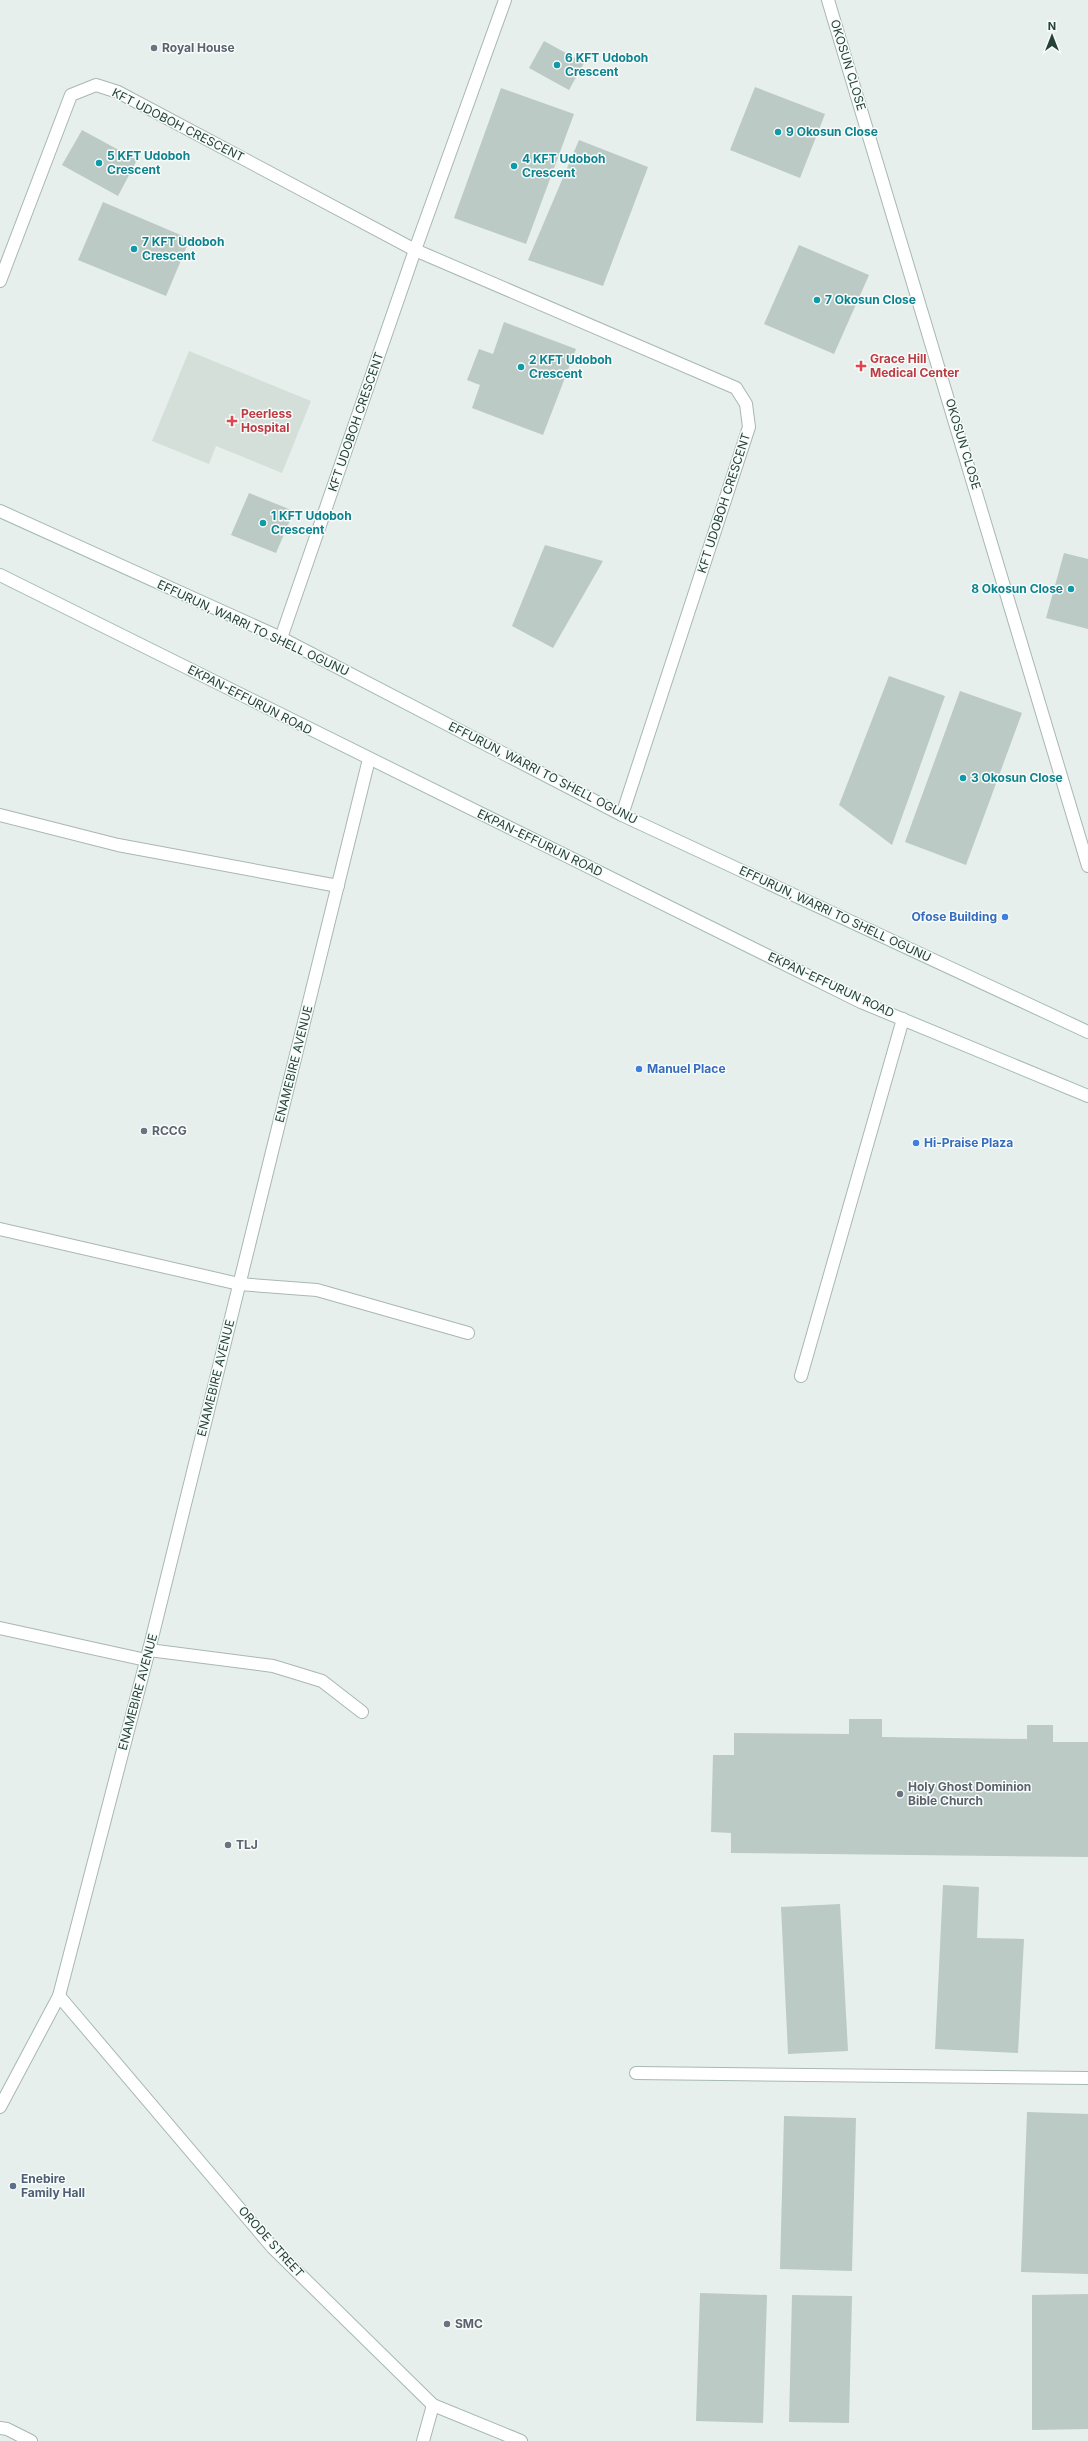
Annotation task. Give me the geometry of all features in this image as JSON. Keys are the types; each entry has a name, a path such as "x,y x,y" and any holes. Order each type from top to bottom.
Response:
{"street":[{"name":"KFT UDOBOH CRESCENT","path":"281,638 415,250 505,0"},
{"name":"OKOSUN CLOSE","path":"828,0 1088,866"},
{"name":"KFT UDOBOH CRESCENT","path":"0,281 71,95 96,85 118,92 415,250 736,388 746,404 749,427 622,815"},
{"name":"EFFURUN, WARRI TO SHELL OGUNU","path":"0,511 281,638 622,815 1088,1032"},
{"name":"EKPAN-EFFURUN ROAD","path":"0,575 854,998 1088,1096"},
{"name":"ENAMEBIRE AVENUE","path":"0,2107 59,1996 148,1655 369,759"},
{"path":"0,815 118,845 338,886"},
{"path":"801,1376 904,1019"},
{"path":"0,1229 239,1284 317,1290 468,1333"},
{"path":"0,1628 148,1655 273,1666 322,1681 362,1712"},
{"name":"ORODE STREET","path":"59,1996 273,2248 433,2405 520,2441"},
{"path":"636,2073 1088,2078"},
{"path":"423,2441 433,2405"},
{"path":"0,2428 7,2429 31,2441"}],"shaded area":[{"name":"Peerless Hospital","path":"189,351 311,401 282,473 216,446 209,464 152,441"}],"building":[{"name":"6 KFT Udoboh Crescent","path":"544,41 584,63 569,90 529,68"},
{"name":"9 Okosun Close","path":"755,87 825,114 800,178 730,150"},
{"name":"4 KFT Udoboh Crescent","path":"501,88 574,114 526,244 454,218"},
{"name":"5 KFT Udoboh Crescent","path":"82,130 137,160 118,196 62,165"},
{"path":"579,140 648,167 603,286 528,260"},
{"name":"7 KFT Udoboh Crescent","path":"103,202 190,239 166,296 78,260"},
{"name":"7 Okosun Close","path":"799,245 869,275 834,354 764,324"},
{"name":"2 KFT Udoboh Crescent","path":"504,322 576,349 543,435 472,408 480,385 467,380 479,349 493,354"},
{"name":"1 KFT Udoboh Crescent","path":"249,493 294,511 276,553 231,535"},
{"path":"545,545 603,561 553,648 512,626"},
{"name":"8 Okosun Close","path":"1064,553 1088,559 1088,629 1046,618"},
{"path":"889,676 945,696 892,845 839,805"},
{"name":"3 Okosun Close","path":"960,691 1022,713 966,865 905,842"},
{"name":"Holy Ghost Dominion Bible Church","path":"849,1719 882,1719 882,1737 1027,1739 1027,1725 1053,1725 1053,1742 1088,1742 1088,1857 731,1853 731,1833 711,1832 713,1755 734,1755 734,1733 849,1734"},
{"path":"943,1885 979,1887 977,1938 1024,1939 1018,2053 935,2049"},
{"path":"840,1904 848,2051 788,2054 781,1907"},
{"path":"1027,2112 1088,2114 1088,2274 1021,2272"},
{"path":"784,2116 856,2118 852,2271 780,2269"},
{"path":"700,2293 767,2295 763,2423 696,2421"},
{"path":"1088,2294 1088,2429 1032,2430 1032,2295"},
{"path":"792,2295 852,2296 849,2423 789,2422"}],"place":[{"name":"Royal House","path":"154,48"},
{"name":"6 KFT Udoboh Crescent","path":"557,65"},
{"name":"9 Okosun Close","path":"778,132"},
{"name":"5 KFT Udoboh Crescent","path":"99,163"},
{"name":"4 KFT Udoboh Crescent","path":"514,166"},
{"name":"7 KFT Udoboh Crescent","path":"134,249"},
{"name":"7 Okosun Close","path":"817,300"},
{"name":"Grace Hill Medical Center","path":"861,366"},
{"name":"2 KFT Udoboh Crescent","path":"521,367"},
{"name":"Peerless Hospital","path":"232,421"},
{"name":"1 KFT Udoboh Crescent","path":"263,523"},
{"name":"8 Okosun Close","path":"1071,589"},
{"name":"3 Okosun Close","path":"963,778"},
{"name":"Ofose Building","path":"1005,917"},
{"name":"Manuel Place","path":"639,1069"},
{"name":"RCCG","path":"144,1131"},
{"name":"Hi-Praise Plaza","path":"916,1143"},
{"name":"Holy Ghost Dominion Bible Church","path":"900,1794"},
{"name":"TLJ","path":"228,1845"},
{"name":"Enebire Family Hall","path":"13,2186"},
{"name":"SMC","path":"447,2324"}]}
